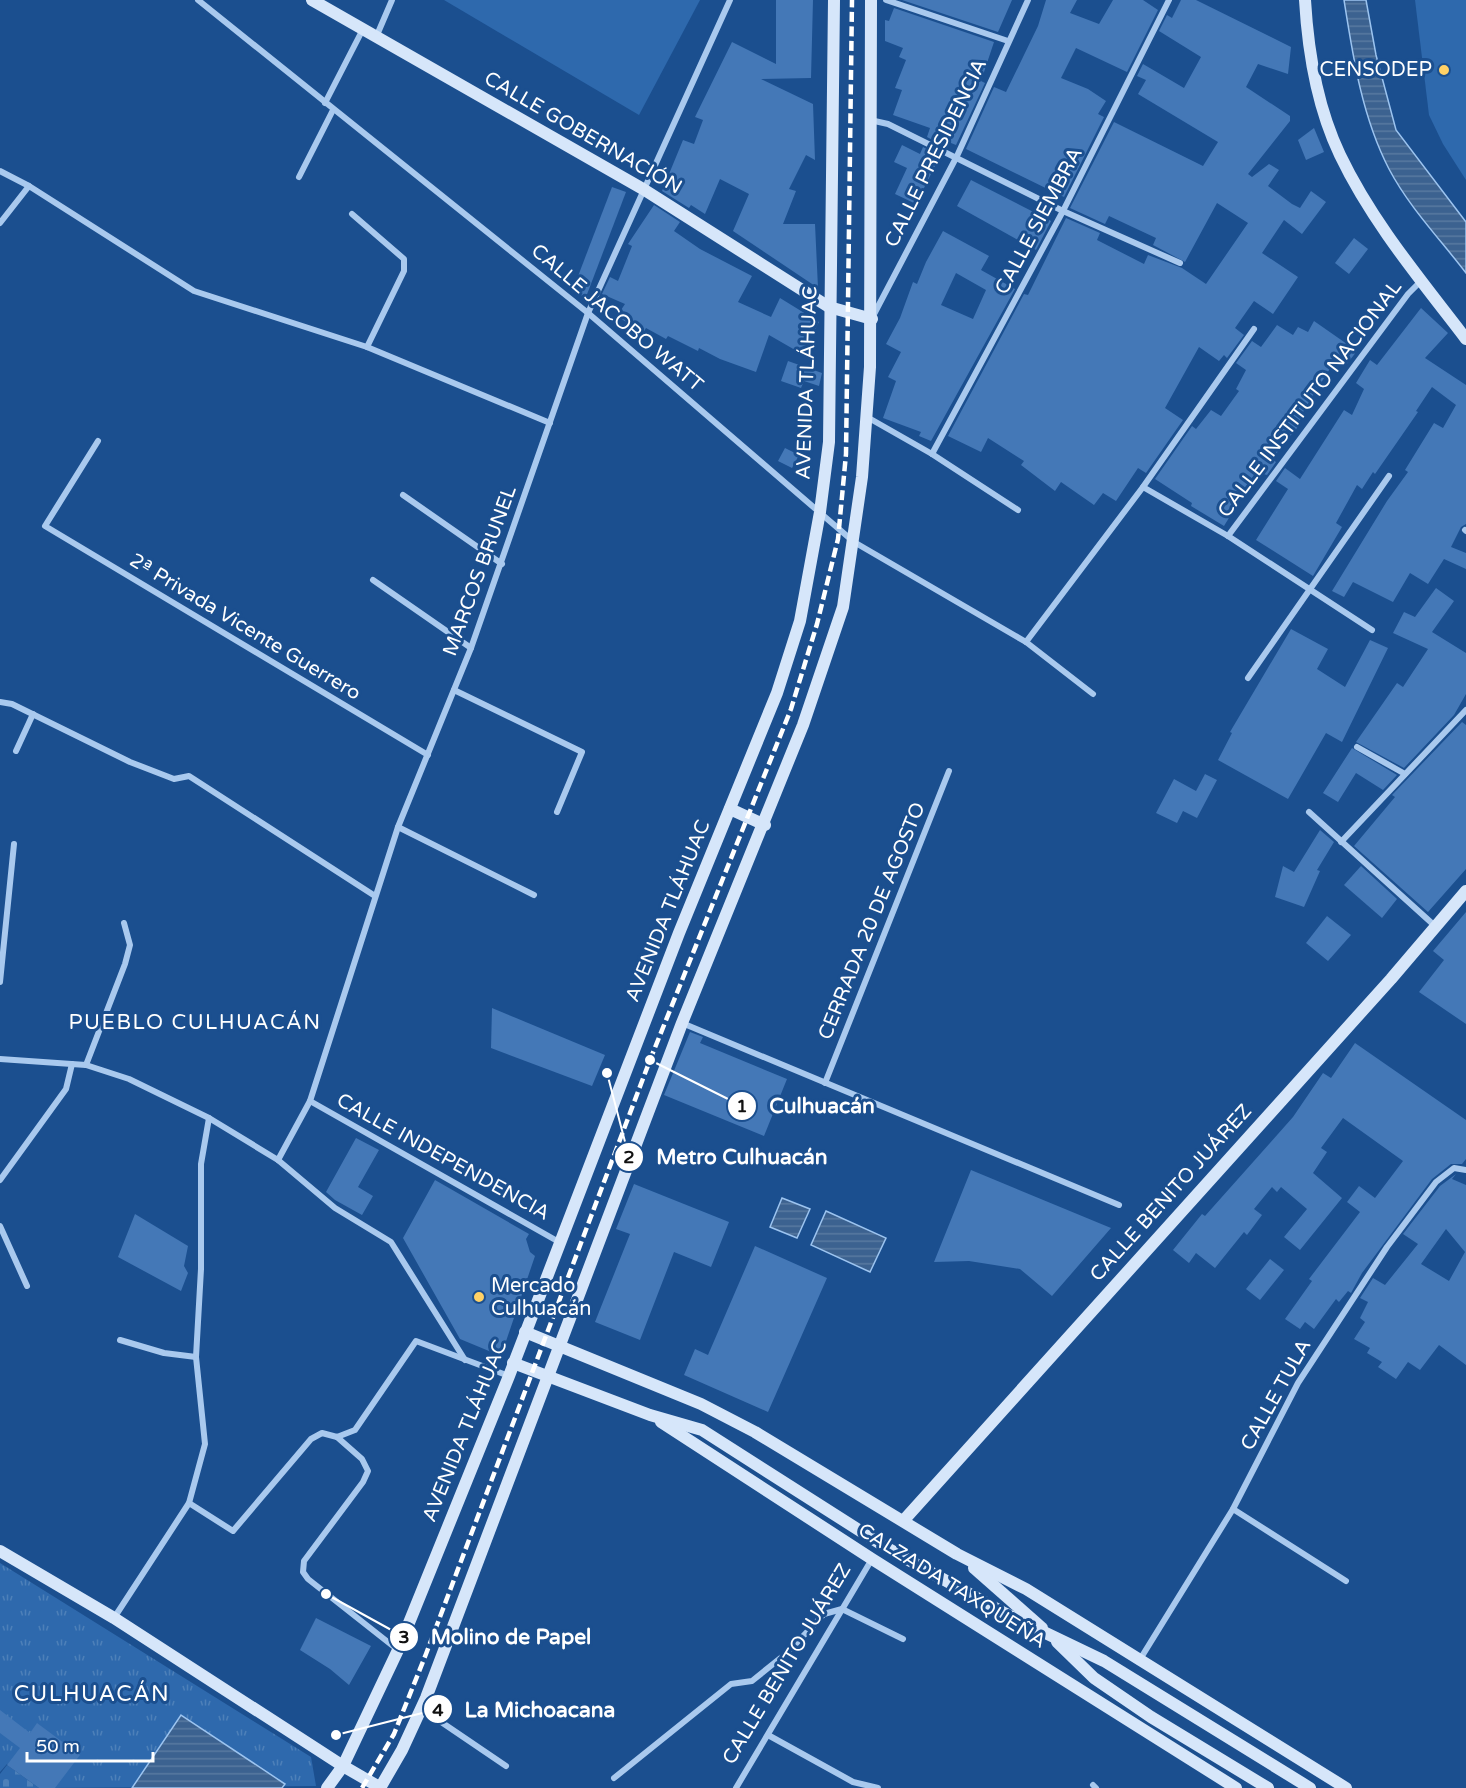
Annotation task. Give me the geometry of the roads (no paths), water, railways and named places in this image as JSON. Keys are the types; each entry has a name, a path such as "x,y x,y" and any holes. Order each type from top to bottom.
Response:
{"main road":[{"name":"CALLE GOBERNACIÓN","path":"312,0 643,189 829,307 872,319"},
{"name":"AVENIDA TLÁHUAC","path":"327,1788 343,1766 398,1650 509,1376 559,1242 729,809 777,693 796,631 820,512 829,442 834,0"},
{"path":"0,1551 114,1618 343,1766 381,1788 422,1709 682,1023 765,825 843,607 854,542 867,417 872,319 869,120 871,0"},
{"path":"1305,0 1313,74 1339,153 1358,189 1420,282 1466,339"},
{"path":"729,809 765,825"},
{"name":"CALLE BENITO JUÁREZ","path":"904,1520 1466,891"},
{"name":"CALZADA TAXQUEÑA","path":"525,1332 701,1404 755,1432 957,1554 1026,1589 1139,1662 1346,1788"},
{"name":"CALZADA TAXQUEÑA","path":"513,1364 650,1414 702,1430 887,1548 1004,1613 1104,1661 1310,1788"},
{"name":"CALZADA TAXQUEÑA","path":"650,1414 872,1559 1236,1788"},
{"name":"CALZADA TAXQUEÑA","path":"957,1554 1014,1601 1094,1678 1151,1717 1268,1788"}],"street":[{"name":"CALLE JACOBO WATT","path":"198,0 588,313 854,542 1026,642 1093,694"},
{"path":"376,35 392,0"},
{"name":"MARCOS BRUNEL","path":"279,1160 310,1101 398,827 471,648 588,313 730,0"},
{"path":"886,0 1008,41"},
{"name":"CALLE PRESIDENCIA","path":"872,319 957,156 1028,0"},
{"name":"CALLE SIEMBRA","path":"932,454 1063,211 1169,0"},
{"path":"325,103 363,28"},
{"path":"299,177 333,110"},
{"path":"869,120 888,124 957,156 1063,211 1180,263"},
{"path":"0,171 29,186 194,291 367,347 550,423"},
{"path":"0,223 29,186"},
{"path":"352,214 404,260 404,271 367,347"},
{"name":"CALLE INSTITUTO NACIONAL","path":"1228,536 1408,294 1420,282"},
{"path":"1026,642 1143,487 1254,329"},
{"path":"867,417 932,454 1018,510"},
{"name":"2ª Privada Vicente Guerrero","path":"98,441 45,526 428,755"},
{"path":"1248,678 1389,476"},
{"path":"1143,487 1228,536 1371,630"},
{"path":"403,495 502,564"},
{"path":"373,580 471,648"},
{"path":"454,690 582,752 557,812"},
{"path":"0,702 12,704 130,762 174,779 189,776 375,896"},
{"path":"1341,842 1466,710"},
{"path":"16,751 33,714"},
{"path":"1357,747 1405,774"},
{"name":"CERRADA 20 DE AGOSTO","path":"825,1083 949,771"},
{"path":"1309,812 1435,926"},
{"path":"398,827 534,895"},
{"path":"0,982 14,844"},
{"path":"86,1065 125,964 130,945 124,923"},
{"path":"682,1023 1119,1205"},
{"path":"0,1059 86,1065 164,1094 279,1160 335,1208 387,1239 465,1360"},
{"path":"0,1180 66,1089 72,1064"},
{"name":"CALLE INDEPENDENCIA","path":"310,1101 559,1242"},
{"path":"114,1618 189,1503 205,1444 196,1357 201,1269 201,1164 209,1118"},
{"name":"CALLE TULA","path":"1139,1662 1233,1509 1298,1383 1387,1247 1436,1182 1454,1168 1466,1170"},
{"path":"0,1226 27,1286"},
{"path":"120,1340 164,1353 196,1357"},
{"path":"337,1437 355,1430 416,1341 509,1376"},
{"path":"189,1503 233,1531 311,1439 322,1433 337,1437 362,1459 368,1471 363,1482 304,1561 303,1572 314,1584 398,1650"},
{"path":"1233,1509 1346,1581"},
{"name":"CALLE BENITO JUÁREZ","path":"736,1788 872,1559"},
{"path":"614,1778 731,1684 752,1681 788,1652 824,1614 842,1609 903,1638"},
{"path":"422,1709 506,1766"},
{"path":"768,1735 853,1782 878,1788"}],"railway":[{"path":"362,1788 394,1734 426,1654 650,1060 791,709 817,624 838,539 846,454 852,0"}],"place":[{"name":"CENSODEP","path":"1444,70"},
{"name":"Culhuacán","path":"650,1060"},
{"name":"Metro Culhuacán","path":"607,1073"},
{"name":"Mercado Culhuacán","path":"479,1297"},
{"name":"Molino de Papel","path":"326,1594"},
{"name":"La Michoacana","path":"336,1735"}],"district":[{"name":"PUEBLO CULHUACÁN","path":"195,1022"},
{"name":"CULHUACÁN","path":"92,1694"}]}
